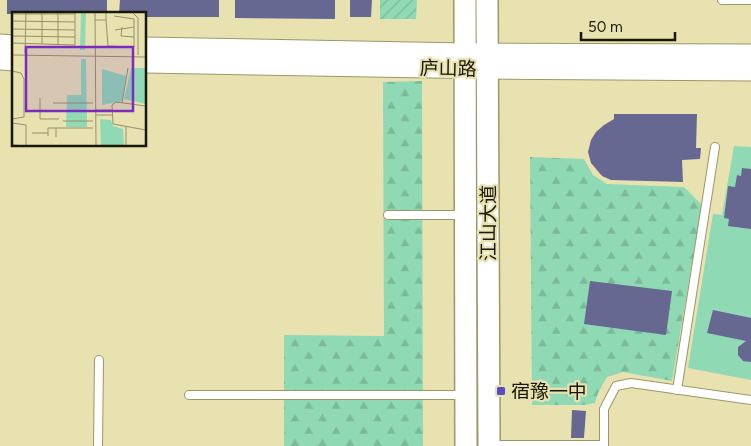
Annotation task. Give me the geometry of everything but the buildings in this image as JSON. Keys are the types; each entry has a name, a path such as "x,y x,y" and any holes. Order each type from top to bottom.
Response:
{"main road":[{"name":"江山大道","path":"465,0 466,446"},
{"name":"江山大道","path":"487,0 489,446"}],"street":[{"name":"庐山路","path":"146,47 465,61"},
{"name":"庐山路","path":"146,63 488,61 751,54"},
{"name":"庐山路","path":"488,61 751,71"}],"lane":[{"path":"722,0 751,0"},
{"path":"677,390 715,147"},
{"path":"388,215 466,215"},
{"path":"98,446 99,360"},
{"path":"489,446 604,446 604,409 616,386 631,383 751,400"},
{"path":"189,395 466,395"}],"green space":[{"path":"380,0 417,0 416,19 380,19"},
{"path":"422,81 423,446 284,446 284,335 384,336 383,82"},
{"path":"734,146 751,147 751,380 688,368 713,214 722,215"},
{"path":"530,157 584,159 593,175 607,184 684,187 702,205 672,381 623,372 607,377 595,403 584,405 532,405"}],"place":[{"name":"宿豫一中","path":"501,391"}]}
